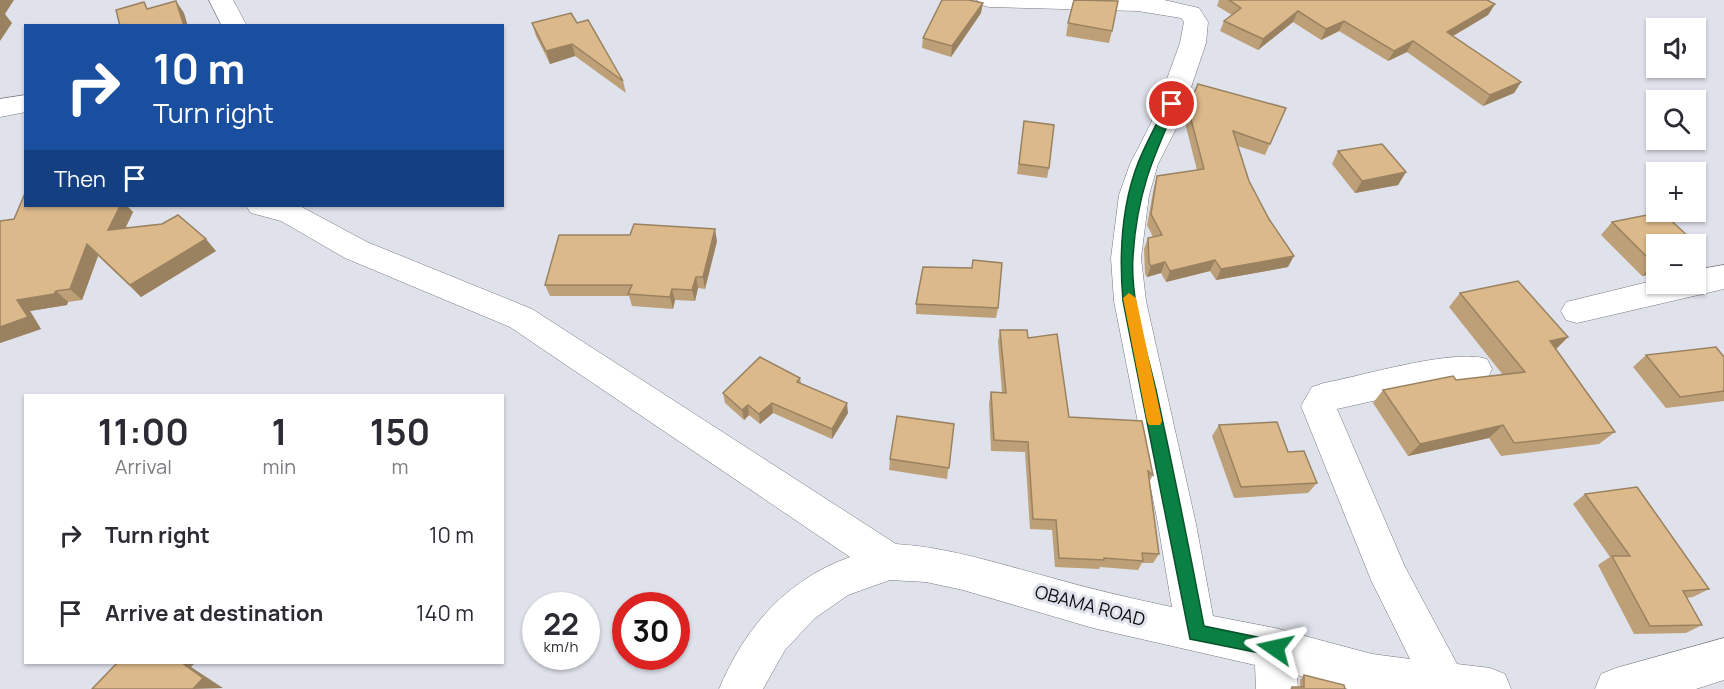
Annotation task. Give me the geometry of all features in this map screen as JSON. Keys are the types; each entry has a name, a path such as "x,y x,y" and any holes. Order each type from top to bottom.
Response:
{"street":[{"path":"221,0 234,24"},
{"path":"989,0 1071,1 1156,6 1190,13 1196,22 1197,31 1165,123 1144,164 1134,195 1126,258 1130,301 1177,524 1196,633"},
{"path":"0,108 24,103"},
{"path":"265,207 290,213 356,250 521,318 890,562"},
{"path":"1706,280 1724,277"},
{"path":"1577,310 1646,294"},
{"path":"1445,685 1391,580 1318,406 1324,397 1422,376 1475,369"},
{"name":"OBAMA ROAD","path":"740,689 771,636 801,604 836,581 890,562 926,564 963,572 1093,609 1196,633 1275,648 1372,675 1490,689"},
{"path":"1275,648 1277,689"},
{"path":"1616,689 1724,659"}],"building":[{"path":"942,0 969,0 983,3 952,46 923,38"},
{"path":"1074,0 1118,1 1112,31 1068,23"},
{"path":"1229,0 1487,0 1495,4 1447,32 1521,82 1490,95 1413,41 1394,51 1344,21 1326,29 1298,11 1263,39 1224,21 1241,8"},
{"path":"176,1 183,24 120,24 116,10 144,2 147,9"},
{"path":"571,13 577,23 588,20 623,81 572,44 546,51 532,23"},
{"path":"1198,84 1286,108 1270,144 1233,131 1249,181 1269,219 1294,256 1221,269 1215,260 1170,271 1165,262 1151,266 1149,263 1148,238 1162,235 1151,214 1157,176 1204,169 1188,108"},
{"path":"1024,121 1054,125 1049,168 1019,164"},
{"path":"1382,144 1406,172 1362,181 1338,151"},
{"path":"24,196 24,207 120,207 108,230 162,224 178,215 206,239 130,285 87,244 70,289 17,300 28,317 0,327 0,221 14,219"},
{"path":"1646,215 1646,222 1673,222 1686,234 1646,234 1646,256 1612,222"},
{"path":"634,224 715,229 703,277 696,277 692,290 672,289 670,297 628,294 632,285 545,285 559,235 630,235"},
{"path":"973,260 1002,263 998,308 916,304 923,267 972,268"},
{"path":"1518,281 1568,337 1550,341 1615,432 1514,443 1503,425 1420,444 1383,390 1453,376 1456,380 1525,372 1460,293"},
{"path":"1000,330 1027,330 1028,338 1057,334 1069,417 1142,421 1153,475 1148,471 1159,554 1142,553 1143,561 1059,558 1056,520 1033,519 1028,442 994,440 991,392 1006,393"},
{"path":"1716,347 1724,357 1724,391 1680,397 1646,355"},
{"path":"760,357 800,378 797,382 847,403 832,429 772,403 759,414 748,405 742,410 723,393"},
{"path":"897,416 954,424 949,468 890,459"},
{"path":"1277,422 1288,452 1304,451 1317,483 1241,487 1219,425"},
{"path":"1637,487 1709,589 1683,591 1702,625 1650,626 1612,556 1630,556 1585,494"},
{"path":"116,664 183,664 203,678 193,689 92,689"},
{"path":"1304,675 1344,685 1345,689 1292,689 1292,687 1304,687"}],"slow traffic":[{"path":"1129,298 1154,421"}],"route":[{"path":"1172,104 1144,164 1134,195 1126,258 1130,301 1177,524 1196,633 1275,648"}]}
